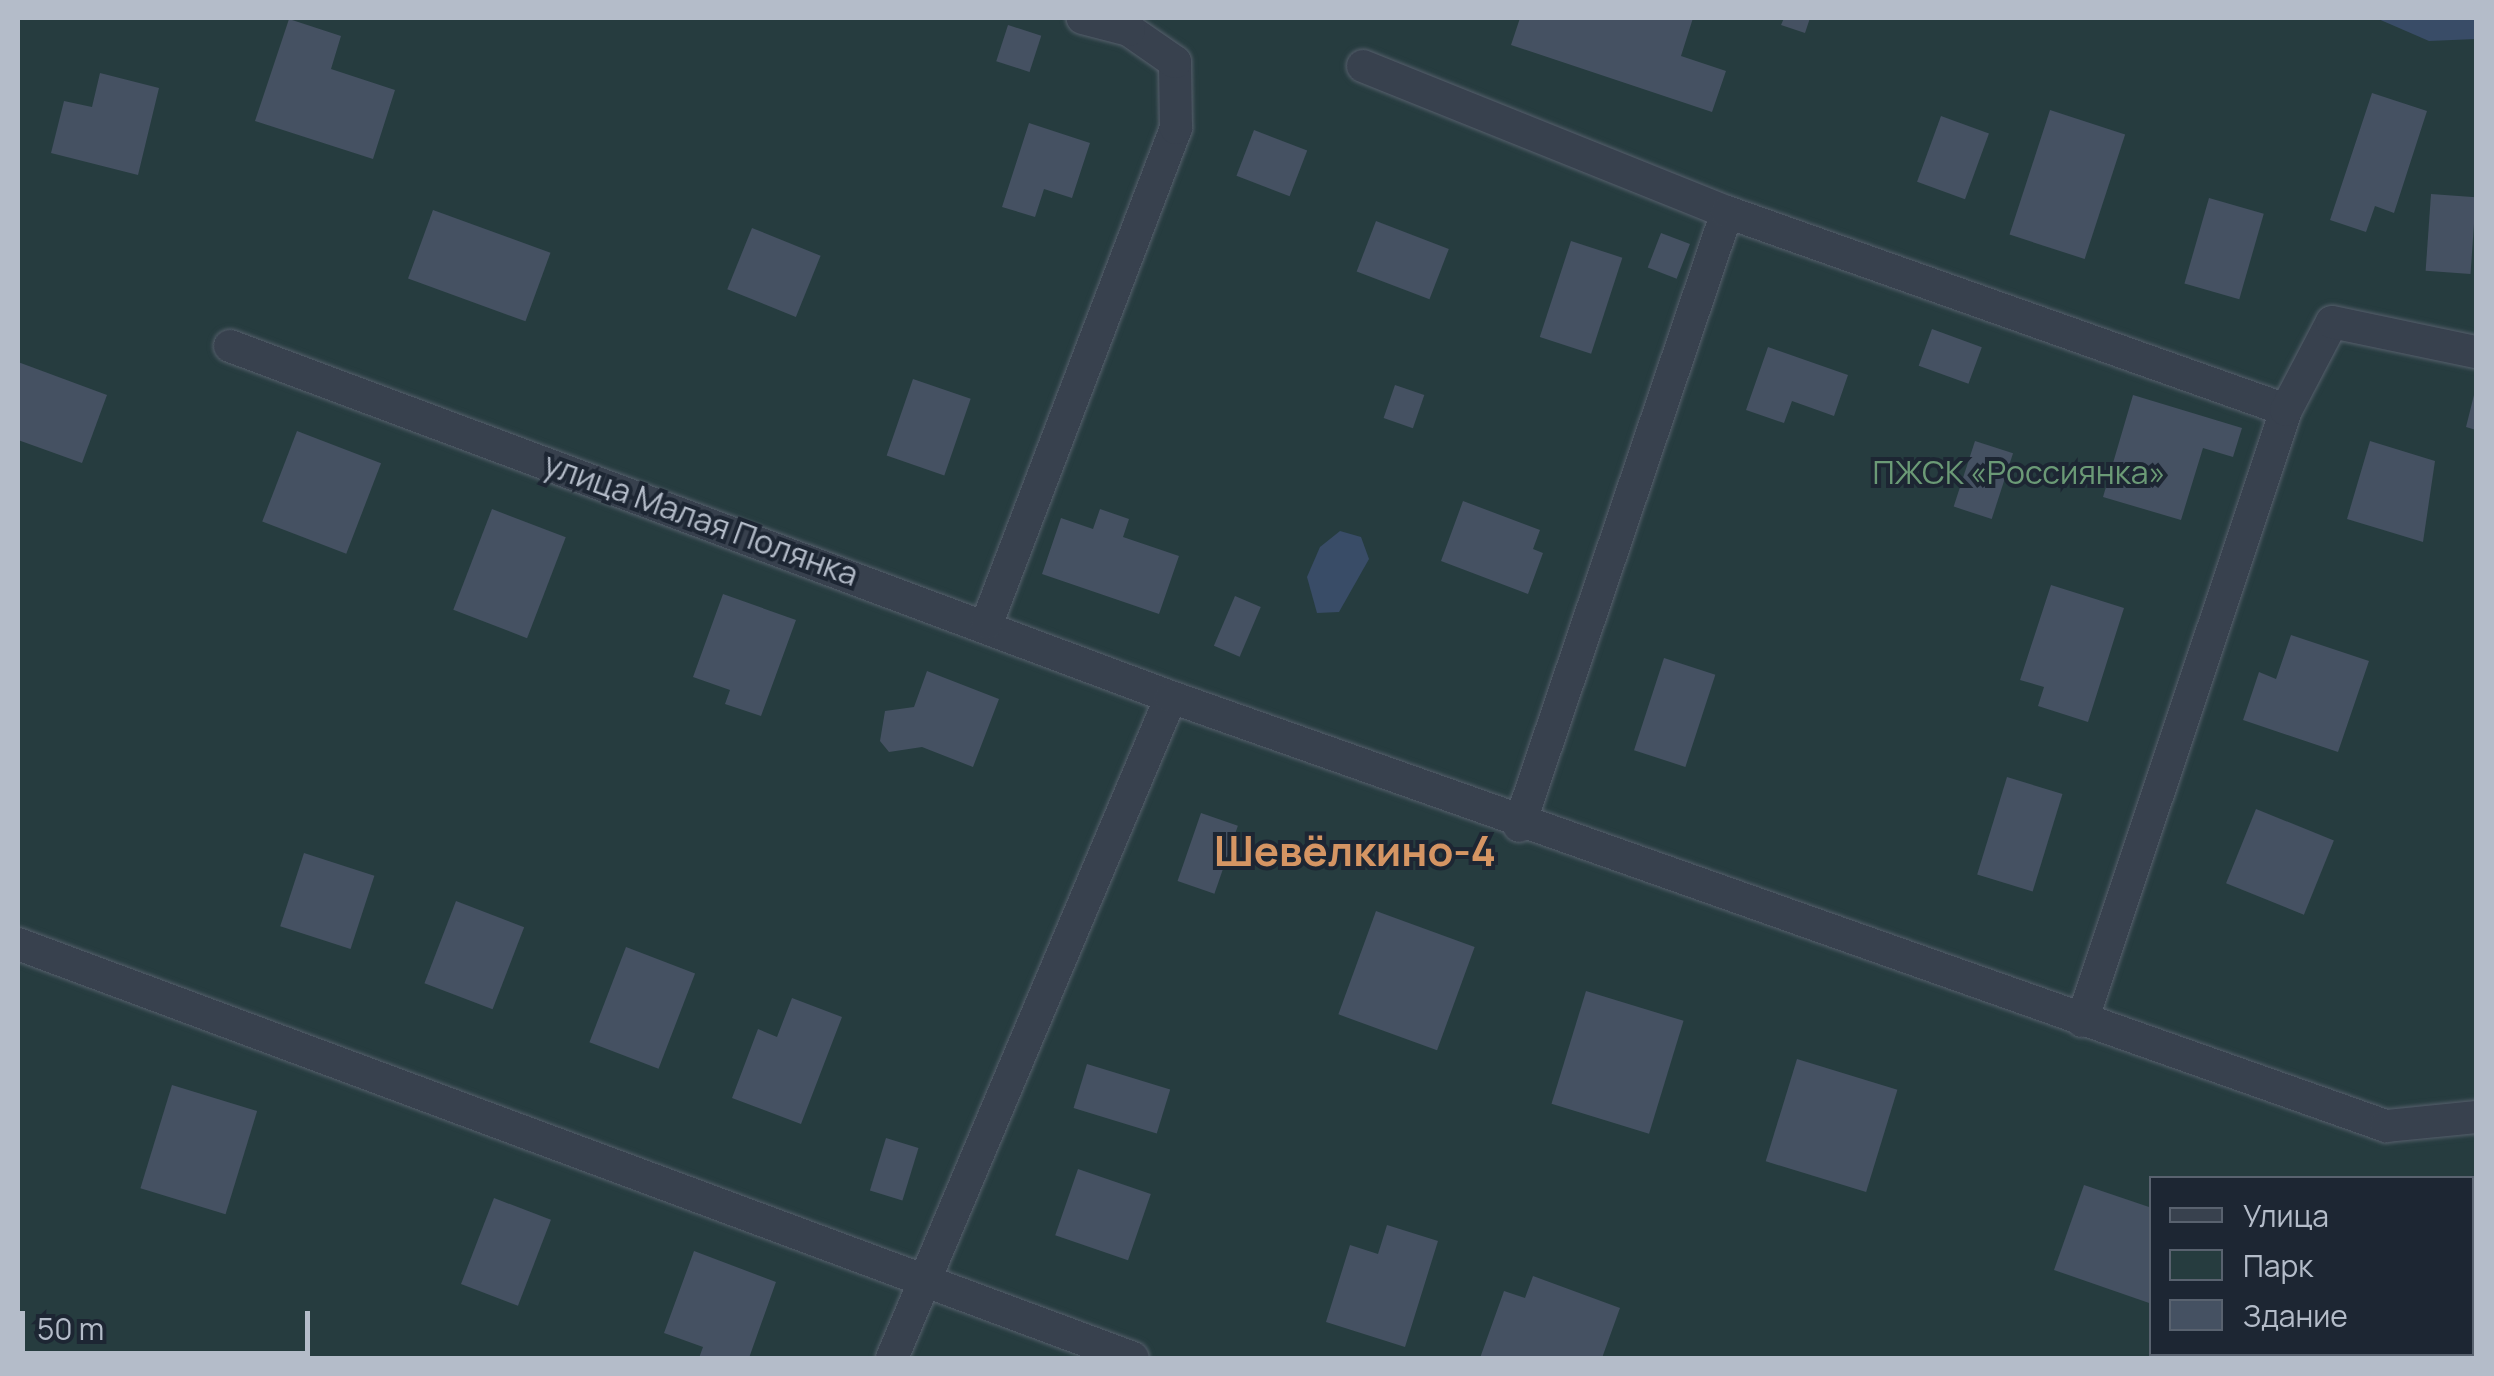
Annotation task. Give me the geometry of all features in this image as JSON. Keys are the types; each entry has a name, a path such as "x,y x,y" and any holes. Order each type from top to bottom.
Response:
{"street":[{"path":"988,623 1176,128 1175,62 1129,30 1083,18"},
{"path":"1362,66 1727,212 2286,410"},
{"path":"1519,826 1727,212"},
{"path":"2082,1021 2286,410 2332,322 2476,352"},
{"name":"улица Малая Полянка","path":"230,346 988,623 1171,697 1519,826 2386,1126 2476,1117"},
{"path":"892,1358 1171,697"},
{"path":"18,944 1133,1358"}],"green space":[{"name":"ПЖСК «Россиянка»","path":"18,18 2476,18 2476,1358 18,1358"}],"water":[{"path":"2376,18 2476,18 2476,39 2429,41"},
{"path":"1340,531 1361,537 1369,559 1339,612 1317,613 1307,577 1320,547"}],"building":[{"path":"1520,18 1693,18 1681,56 1726,71 1712,112 1511,45"},
{"path":"1784,18 1810,18 1805,33 1781,25"},
{"path":"289,19 341,36 331,69 395,90 373,159 255,121"},
{"path":"1008,25 1041,36 1030,72 996,61"},
{"path":"100,73 159,88 138,175 51,153 64,101 92,107"},
{"path":"2372,93 2427,111 2394,213 2375,206 2366,232 2330,220"},
{"path":"2050,110 2125,134 2085,259 2010,235"},
{"path":"1941,116 1989,133 1965,199 1917,182"},
{"path":"1029,123 1090,143 1072,198 1044,189 1035,217 1002,207"},
{"path":"1254,130 1307,150 1290,196 1236,176"},
{"path":"2431,194 2476,197 2471,274 2426,271"},
{"path":"2209,198 2264,214 2239,299 2184,284"},
{"path":"433,210 550,253 525,321 408,279"},
{"path":"1376,221 1449,249 1429,299 1357,271"},
{"path":"752,228 821,256 796,317 727,289"},
{"path":"1661,233 1690,244 1677,279 1648,268"},
{"path":"1571,241 1622,258 1591,354 1540,337"},
{"path":"1932,329 1982,347 1968,384 1919,366"},
{"path":"1768,347 1848,375 1834,416 1792,401 1784,423 1746,410"},
{"path":"18,362 107,395 82,463 18,440"},
{"path":"913,379 971,399 944,475 887,456"},
{"path":"1395,385 1424,395 1413,428 1384,418"},
{"path":"2476,391 2476,430 2466,427"},
{"path":"2133,395 2242,428 2233,457 2203,448 2181,520 2103,497"},
{"path":"297,431 381,463 346,554 262,522"},
{"path":"1975,441 2013,453 1992,519 1954,507"},
{"path":"2370,441 2435,461 2423,542 2347,519"},
{"path":"1463,501 1540,530 1533,549 1543,553 1528,594 1441,561"},
{"path":"492,509 566,537 527,638 453,610"},
{"path":"1100,509 1129,519 1123,537 1179,556 1159,614 1042,574 1061,518 1093,529"},
{"path":"2051,585 2124,608 2088,722 2038,706 2044,687 2020,680"},
{"path":"723,594 796,620 761,716 725,704 730,690 693,677"},
{"path":"1235,596 1261,607 1240,657 1214,646"},
{"path":"2291,635 2369,661 2338,752 2243,720 2259,672 2276,679"},
{"path":"1664,658 1715,675 1685,767 1634,750"},
{"path":"927,671 999,699 973,767 922,747 889,752 880,741 885,711 914,707"},
{"path":"2007,777 2062,794 2033,892 1977,875"},
{"path":"2256,809 2334,840 2304,915 2226,883"},
{"path":"1201,813 1238,826 1214,894 1178,881"},
{"path":"304,853 374,876 351,949 280,926"},
{"path":"456,901 524,927 493,1009 424,983"},
{"path":"1376,911 1475,947 1437,1050 1338,1014"},
{"path":"626,947 695,974 659,1069 589,1042"},
{"path":"1586,991 1684,1021 1649,1134 1552,1104"},
{"path":"792,998 842,1017 801,1124 732,1098 758,1029 777,1037"},
{"path":"1797,1059 1897,1090 1866,1192 1766,1161"},
{"path":"1087,1064 1170,1089 1157,1133 1074,1108"},
{"path":"172,1085 257,1111 226,1214 140,1188"},
{"path":"886,1138 919,1148 902,1201 870,1191"},
{"path":"1078,1169 1151,1194 1128,1260 1055,1235"},
{"path":"2084,1185 2149,1207 2149,1303 2054,1270"},
{"path":"494,1198 551,1220 518,1306 461,1284"},
{"path":"1387,1225 1438,1241 1405,1347 1326,1322 1350,1245 1378,1254"},
{"path":"694,1251 776,1282 749,1358 699,1358 703,1347 664,1333"},
{"path":"1533,1276 1620,1308 1602,1358 1480,1358 1504,1291 1525,1298"}],"district":[{"name":"Шевёлкино-4","path":"1355,850"}]}
